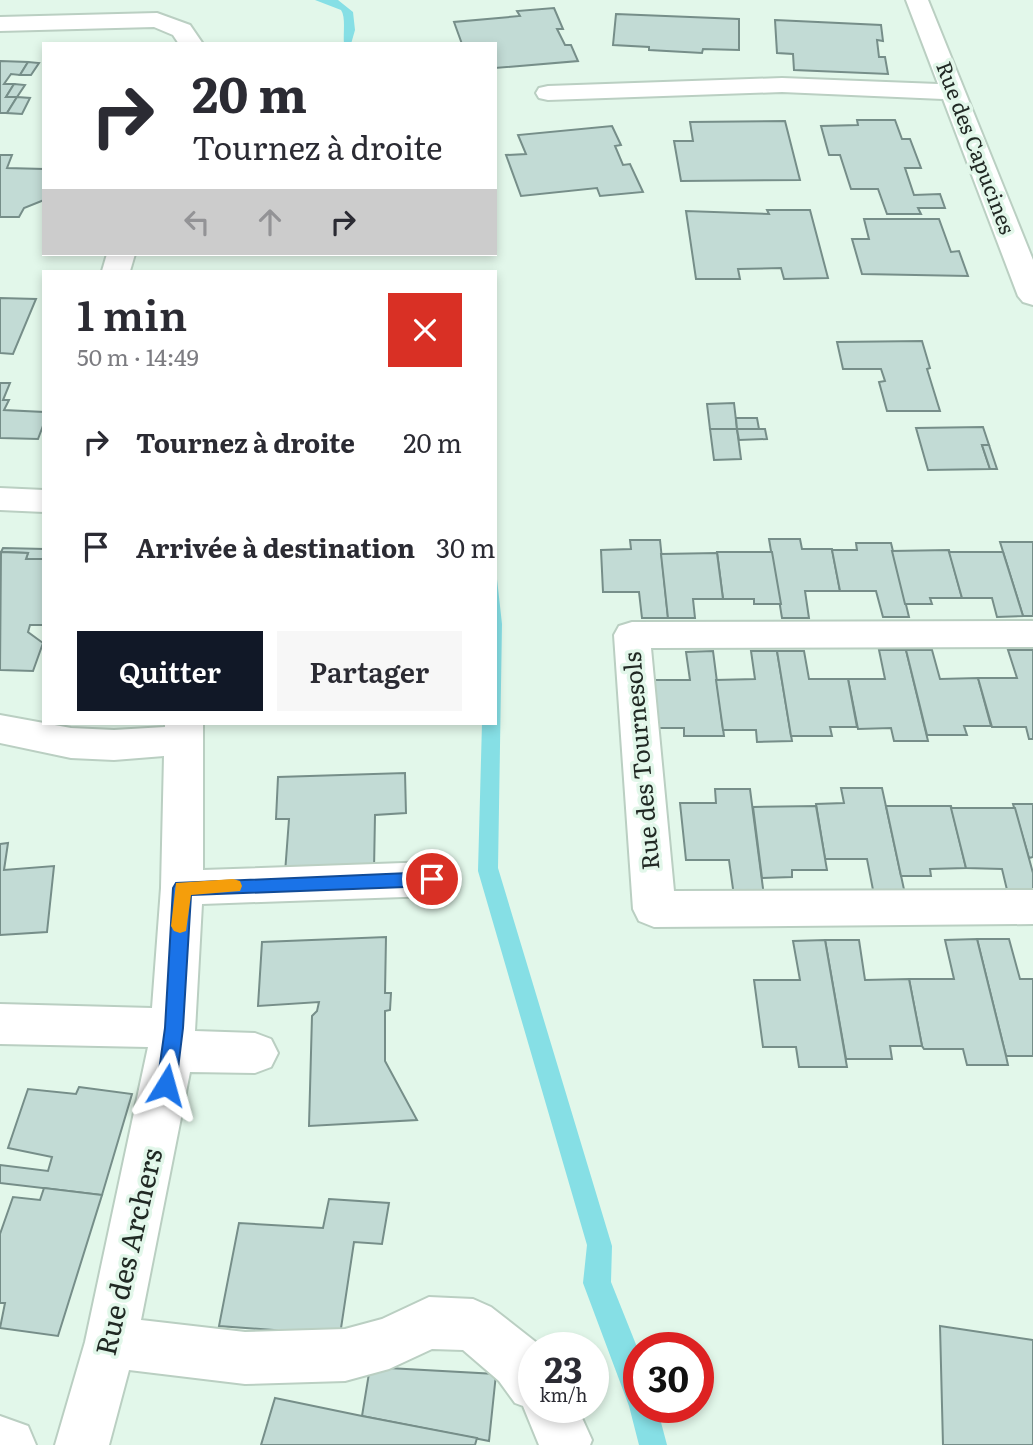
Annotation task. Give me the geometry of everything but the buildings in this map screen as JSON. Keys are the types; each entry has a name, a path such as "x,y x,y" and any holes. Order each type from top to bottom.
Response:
{"street":[{"name":"Rue des Capucines","path":"917,0 1033,296"},
{"path":"10,23 157,20 186,37"},
{"path":"548,93 782,85 953,92"},
{"path":"0,499 42,500"},
{"name":"Rue des Tournesols","path":"1033,634 632,635 654,909 1033,907"},
{"path":"0,729 71,743 114,746 184,732"},
{"name":"Rue des Archers","path":"82,1445 111,1342 173,1040 182,888 184,732"},
{"path":"182,888 432,879"},
{"path":"0,1024 173,1040 255,1053"},
{"path":"111,1342 245,1358 345,1355 389,1343 429,1323 473,1325 518,1362"},
{"path":"0,1443 9,1445"}],"water":[{"path":"315,0 338,0 353,12 355,30 352,42 344,42 341,10"},
{"path":"497,579 502,624 498,868 612,1246 611,1282 631,1332 623,1332 623,1390 609,1353 609,1332 601,1332 583,1283 587,1245 478,871 482,725 497,725"},
{"path":"633,1423 661,1423 667,1445 639,1445"}],"slow traffic":[{"path":"180,926 182,888 233,886"}],"route":[{"path":"166,1085 174,1028 182,888 432,879"}]}
